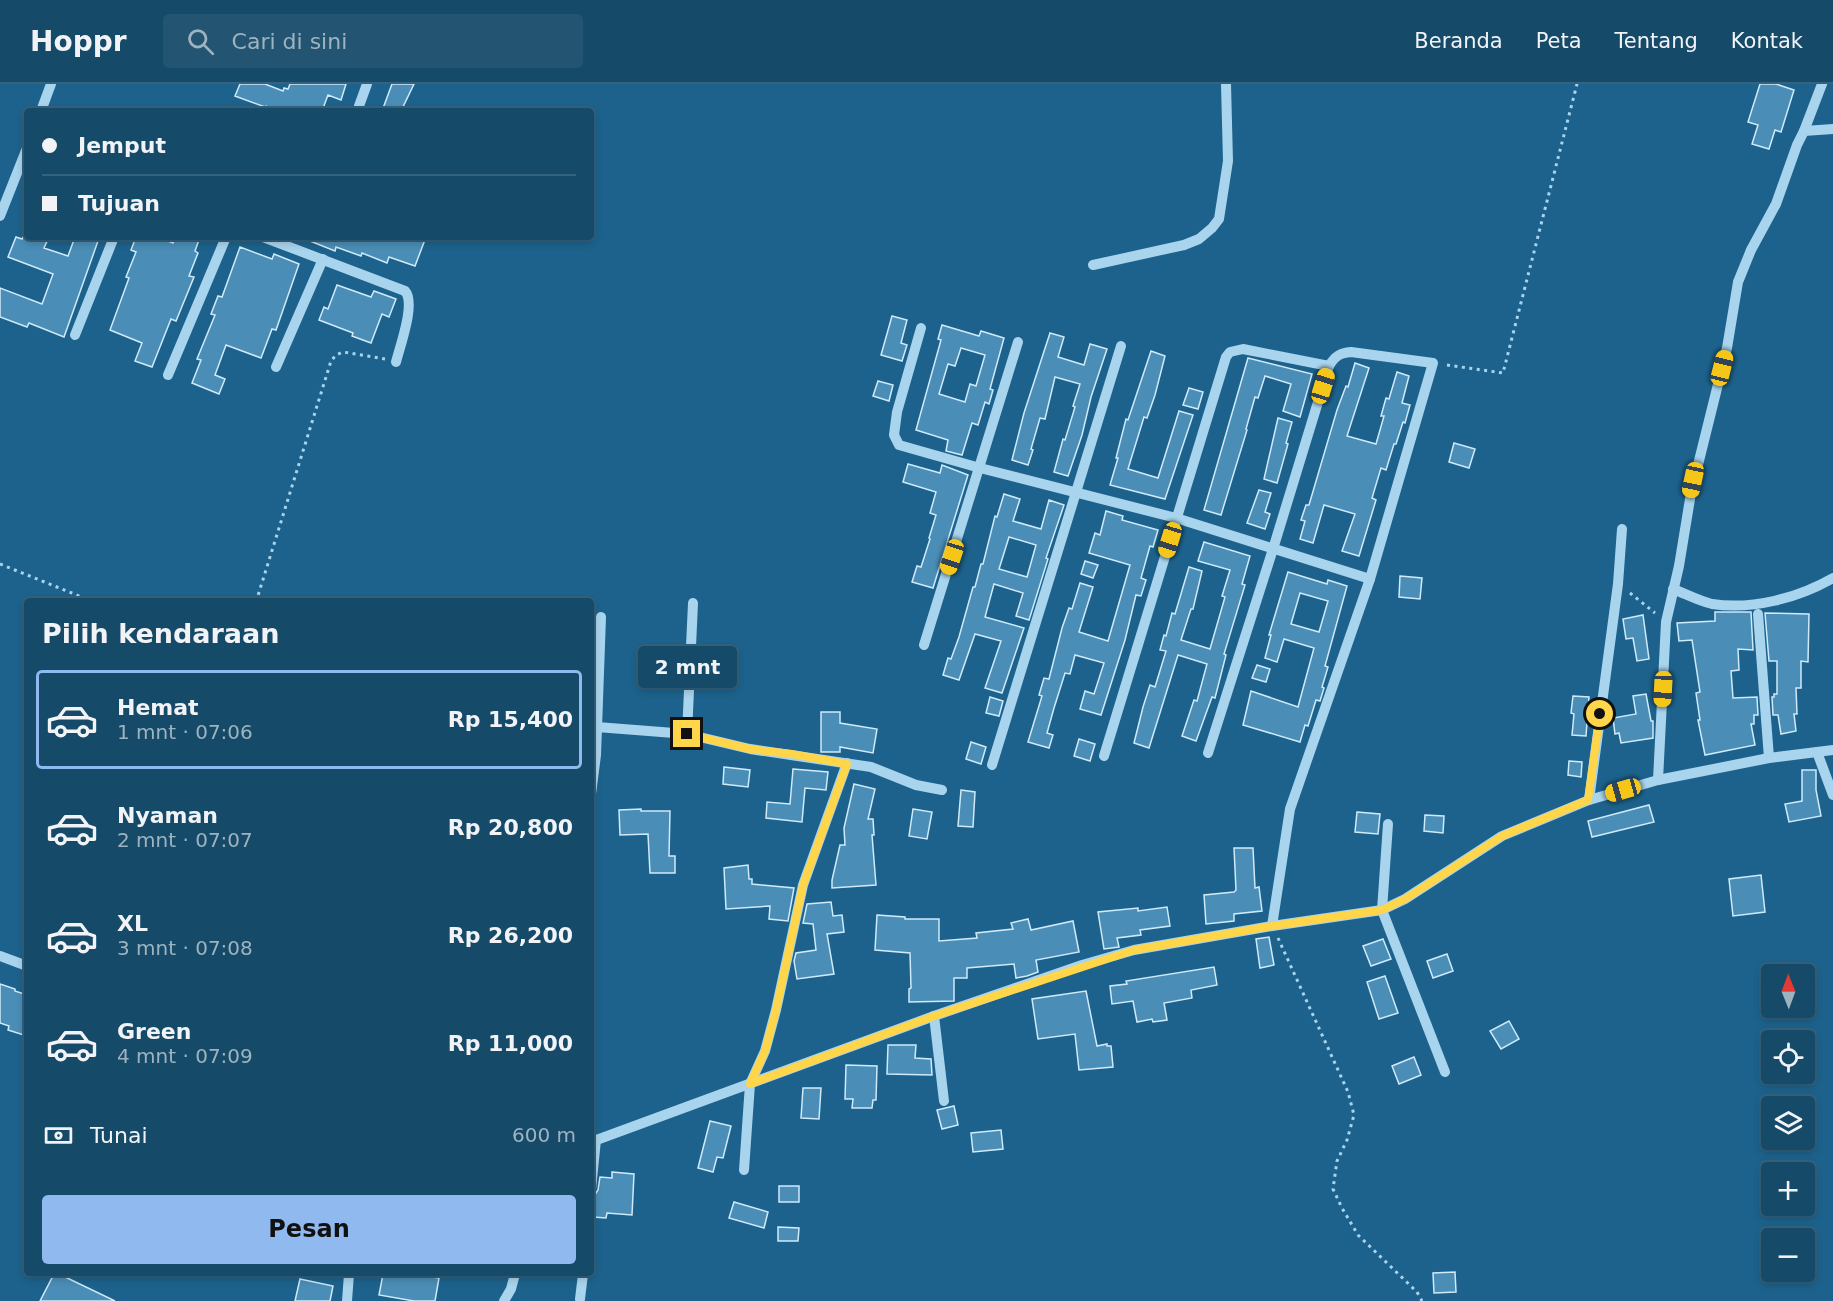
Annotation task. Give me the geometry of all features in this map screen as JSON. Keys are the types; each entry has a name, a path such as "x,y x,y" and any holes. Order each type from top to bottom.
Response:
{"street":[{"path":"42,108 51,84"},
{"path":"360,106 367,84"},
{"path":"1094,265 1184,245 1199,239 1219,219 1228,161 1226,84"},
{"path":"1658,780 1666,622 1691,493 1726,348 1738,282 1751,250 1776,204 1822,84"},
{"path":"1804,131 1833,129"},
{"path":"0,216 24,156"},
{"path":"75,335 113,240"},
{"path":"168,375 225,240"},
{"path":"271,240 398,288 408,295 410,306 396,362"},
{"path":"276,367 323,260"},
{"path":"921,328 897,412 894,440 899,445 1176,518 1370,579"},
{"path":"924,645 1018,342"},
{"path":"992,765 1121,346"},
{"path":"1104,756 1226,357 1230,352 1243,349 1329,366"},
{"path":"1208,753 1329,366 1341,353 1351,352 1433,363 1370,579 1290,809 1272,926"},
{"path":"1588,800 1618,584 1622,529"},
{"path":"1673,589 1711,603 1754,605 1802,593 1833,578"},
{"path":"687,734 693,603"},
{"path":"1758,614 1769,758"},
{"path":"594,771 601,617"},
{"path":"597,727 687,734 750,749 871,767 916,785 942,790"},
{"path":"594,1141 934,1016 1134,950 1382,910 1405,899 1502,836 1588,800 1658,780 1769,758 1833,750"},
{"path":"1817,752 1833,795"},
{"path":"744,1170 750,1084 765,1051 776,1010 803,885 847,764"},
{"path":"1388,824 1382,910 1445,1072"},
{"path":"0,956 24,965"},
{"path":"934,1016 944,1101"},
{"path":"347,1301 349,1276"},
{"path":"504,1301 511,1289 514,1276"},
{"path":"580,1299 583,1276"}],"path":[{"path":"1433,363 1503,373 1577,84"},
{"path":"257,598 331,361 343,352 359,353 396,362"},
{"path":"0,564 84,598"},
{"path":"1618,584 1666,622"},
{"path":"1272,926 1348,1092 1354,1115 1347,1140 1337,1161 1333,1189 1358,1235 1417,1292 1422,1301"}],"building":[{"path":"240,84 265,84 283,91 284,88 288,89 290,84 346,84 341,100 328,95 323,108 271,108 235,96"},
{"path":"392,84 414,84 402,108 383,108"},
{"path":"1760,84 1776,84 1794,90 1781,132 1775,130 1769,149 1752,144 1758,125 1748,122"},
{"path":"16,237 22,239 24,237 24,240 48,240 44,248 68,256 74,240 98,241 64,337 29,323 27,327 0,317 0,288 42,304 53,274 8,257"},
{"path":"135,240 166,240 173,243 174,240 199,240 195,251 198,253 189,276 194,277 176,321 171,319 152,367 135,361 142,343 110,330 136,252 131,250"},
{"path":"308,240 425,240 415,266 389,257 387,263 362,253 361,256 336,247 335,251"},
{"path":"240,247 272,259 274,254 299,264 276,330 272,329 261,358 226,345 215,375 225,379 219,394 192,383 201,360 197,359 215,315 211,314 218,296 222,297"},
{"path":"337,285 371,297 374,291 396,299 389,317 382,314 371,343 352,336 353,333 319,320 324,307 328,309"},
{"path":"892,316 907,320 901,343 907,345 902,361 881,355"},
{"path":"942,325 979,336 981,331 1004,338 990,389 993,390 989,404 985,402 978,425 972,423 962,455 946,451 948,440 916,430 941,340 938,339","holes":["961,348 985,355 976,386 970,384 965,402 939,394 948,364 955,366"]},
{"path":"1050,333 1064,337 1058,357 1084,365 1090,344 1107,349 1068,476 1054,472 1080,384 1055,377 1045,419 1040,418 1028,465 1012,460 1024,413"},
{"path":"1151,351 1165,356 1155,395 1147,418 1144,417 1128,469 1158,478 1179,411 1193,415 1165,499 1110,485 1126,419 1128,420"},
{"path":"1248,358 1312,374 1300,417 1283,411 1291,384 1265,376 1258,398 1255,397 1221,515 1204,510"},
{"path":"1355,363 1369,368 1347,436 1376,444 1384,416 1381,416 1386,398 1389,399 1397,372 1409,376 1402,403 1410,405 1386,470 1381,468 1372,498 1376,500 1359,556 1342,551 1355,514 1324,505 1313,543 1300,539 1305,521 1301,520 1306,505 1309,505 1337,410 1346,386 1348,387"},
{"path":"878,381 893,385 889,401 873,396"},
{"path":"1189,388 1203,392 1198,409 1183,405"},
{"path":"1278,418 1292,422 1277,483 1264,479"},
{"path":"1454,443 1475,449 1469,468 1449,462"},
{"path":"908,464 940,473 942,465 968,475 933,588 912,582 917,566 921,567 930,539 936,515 930,513 936,492 903,482"},
{"path":"1259,490 1271,493 1265,512 1270,514 1265,529 1247,523"},
{"path":"1004,494 1020,499 1013,521 1041,529 1049,500 1064,505 1029,620 1016,616 1023,593 994,584 985,617 1024,628 1002,693 985,688 1001,641 975,634 959,680 943,675 948,658 951,659 959,637 973,587 975,587 981,564 983,564 995,516 997,517","holes":["1009,537 1036,545 1027,577 999,569"]},
{"path":"1106,511 1123,516 1122,520 1158,530 1153,547 1150,546 1141,578 1146,580 1141,596 1136,595 1125,640 1101,715 1080,709 1085,691 1094,694 1104,663 1075,655 1070,674 1065,673 1047,733 1053,735 1049,748 1028,742 1042,696 1039,695 1044,678 1049,679 1062,628 1069,608 1072,609 1080,583 1093,587 1079,632 1108,641 1130,565 1089,553 1095,533 1100,535"},
{"path":"1204,542 1250,556 1242,584 1245,585 1224,654 1226,655 1215,698 1212,697 1196,741 1182,736 1194,700 1197,701 1207,664 1178,655 1149,748 1134,743 1150,685 1155,687 1166,651 1160,650 1164,635 1166,636 1172,613 1175,614 1189,567 1202,571 1193,609 1191,609 1181,640 1210,649 1225,597 1222,596 1230,570 1198,561"},
{"path":"1085,561 1098,565 1093,578 1081,574"},
{"path":"1288,572 1327,584 1328,580 1347,586 1325,666 1328,667 1322,687 1324,688 1320,701 1316,700 1300,742 1243,725 1251,691 1298,707 1314,648 1284,639 1277,662 1265,658 1271,635 1269,635","holes":["1300,593 1328,601 1319,632 1291,624"]},
{"path":"1400,576 1422,578 1420,599 1399,597"},
{"path":"1715,612 1751,612 1753,650 1738,649 1739,670 1731,671 1733,698 1757,697 1758,715 1754,715 1754,724 1751,724 1755,745 1705,755 1698,720 1700,720 1696,693 1700,692 1692,640 1679,641 1677,623 1715,621"},
{"path":"1765,613 1809,614 1808,662 1801,661 1801,688 1796,688 1797,714 1794,714 1796,731 1781,734 1778,715 1773,715 1772,697 1777,694 1777,661 1769,661"},
{"path":"1643,615 1649,659 1637,661 1633,638 1626,639 1623,619"},
{"path":"1257,665 1270,669 1266,682 1252,678"},
{"path":"1646,694 1651,721 1653,721 1653,738 1621,743 1619,733 1615,734 1613,718 1636,714 1633,696"},
{"path":"1573,696 1589,697 1586,736 1572,735"},
{"path":"990,697 1003,701 999,716 986,713"},
{"path":"821,712 840,712 840,723 877,729 873,753 840,747 840,752 821,752"},
{"path":"1079,739 1095,744 1090,761 1074,756"},
{"path":"971,742 986,747 981,764 966,759"},
{"path":"1569,761 1582,762 1581,777 1568,775"},
{"path":"724,767 750,770 748,787 723,784"},
{"path":"793,769 828,772 826,790 805,788 802,822 766,818 767,802 790,804"},
{"path":"1802,770 1816,770 1816,790 1821,816 1789,822 1785,804 1802,801"},
{"path":"854,784 875,789 868,819 873,819 876,885 832,888 840,845 845,845 844,828"},
{"path":"961,790 975,792 973,827 958,826"},
{"path":"1649,805 1654,822 1592,837 1588,821"},
{"path":"641,809 641,811 670,811 669,856 675,856 675,873 650,873 648,834 620,835 619,810"},
{"path":"913,809 932,812 927,839 909,836"},
{"path":"1357,812 1380,814 1378,834 1355,832"},
{"path":"1425,815 1444,816 1443,833 1424,831"},
{"path":"1234,848 1253,848 1255,888 1259,887 1262,911 1234,914 1234,921 1206,924 1204,895 1236,890"},
{"path":"748,865 749,879 752,879 752,884 794,888 788,921 769,919 770,906 726,909 724,868"},
{"path":"1761,875 1765,912 1733,916 1729,879"},
{"path":"831,902 833,916 842,915 844,932 827,934 834,974 797,979 794,961 796,953 816,950 813,924 803,923 807,904"},
{"path":"1167,907 1170,926 1140,930 1141,935 1117,938 1119,947 1104,949 1098,912 1138,908 1138,911"},
{"path":"877,915 905,917 905,919 939,919 939,941 977,938 976,933 1013,929 1011,923 1028,919 1031,930 1073,921 1079,952 1036,960 1038,972 1016,978 1014,964 967,968 967,978 954,978 954,1001 909,1002 910,953 875,950"},
{"path":"1269,937 1274,965 1260,968 1256,939"},
{"path":"1383,939 1391,959 1371,966 1363,946"},
{"path":"1447,954 1453,971 1433,978 1427,961"},
{"path":"1214,967 1217,985 1191,990 1192,998 1164,1003 1167,1020 1153,1022 1152,1019 1137,1022 1133,1001 1112,1004 1110,986 1127,984 1126,981"},
{"path":"1385,976 1398,1013 1379,1019 1367,982"},
{"path":"0,984 24,994 24,1035 8,1030 9,1026 0,1023"},
{"path":"1086,991 1097,1046 1107,1044 1111,1046 1113,1067 1079,1070 1075,1034 1038,1039 1032,999"},
{"path":"1509,1021 1519,1039 1501,1049 1490,1031"},
{"path":"888,1045 916,1045 915,1058 931,1059 932,1075 887,1074"},
{"path":"1414,1057 1421,1075 1399,1084 1392,1066"},
{"path":"846,1065 877,1066 876,1100 873,1100 872,1108 852,1108 853,1099 845,1099"},
{"path":"803,1088 821,1088 819,1119 801,1118"},
{"path":"954,1106 958,1125 942,1129 937,1110"},
{"path":"710,1121 731,1126 723,1158 717,1157 713,1172 698,1168"},
{"path":"1001,1130 1003,1149 973,1152 971,1133"},
{"path":"612,1172 634,1174 632,1215 607,1213 606,1218 594,1217 594,1196 598,1190 600,1177 612,1178"},
{"path":"779,1186 799,1186 799,1202 779,1202"},
{"path":"734,1202 768,1212 764,1228 729,1218"},
{"path":"778,1227 799,1228 798,1241 778,1241"},
{"path":"1455,1272 1456,1292 1434,1293 1433,1273"},
{"path":"53,1276 63,1276 115,1301 40,1301"},
{"path":"383,1276 439,1278 435,1301 414,1301 379,1295"},
{"path":"300,1279 333,1286 330,1301 295,1301"}],"route":[{"path":"687,734 750,749 847,764 803,885 776,1010 765,1051 750,1084 934,1016 1082,965 1134,950 1382,910 1405,899 1502,836 1588,800 1600,714"}]}
